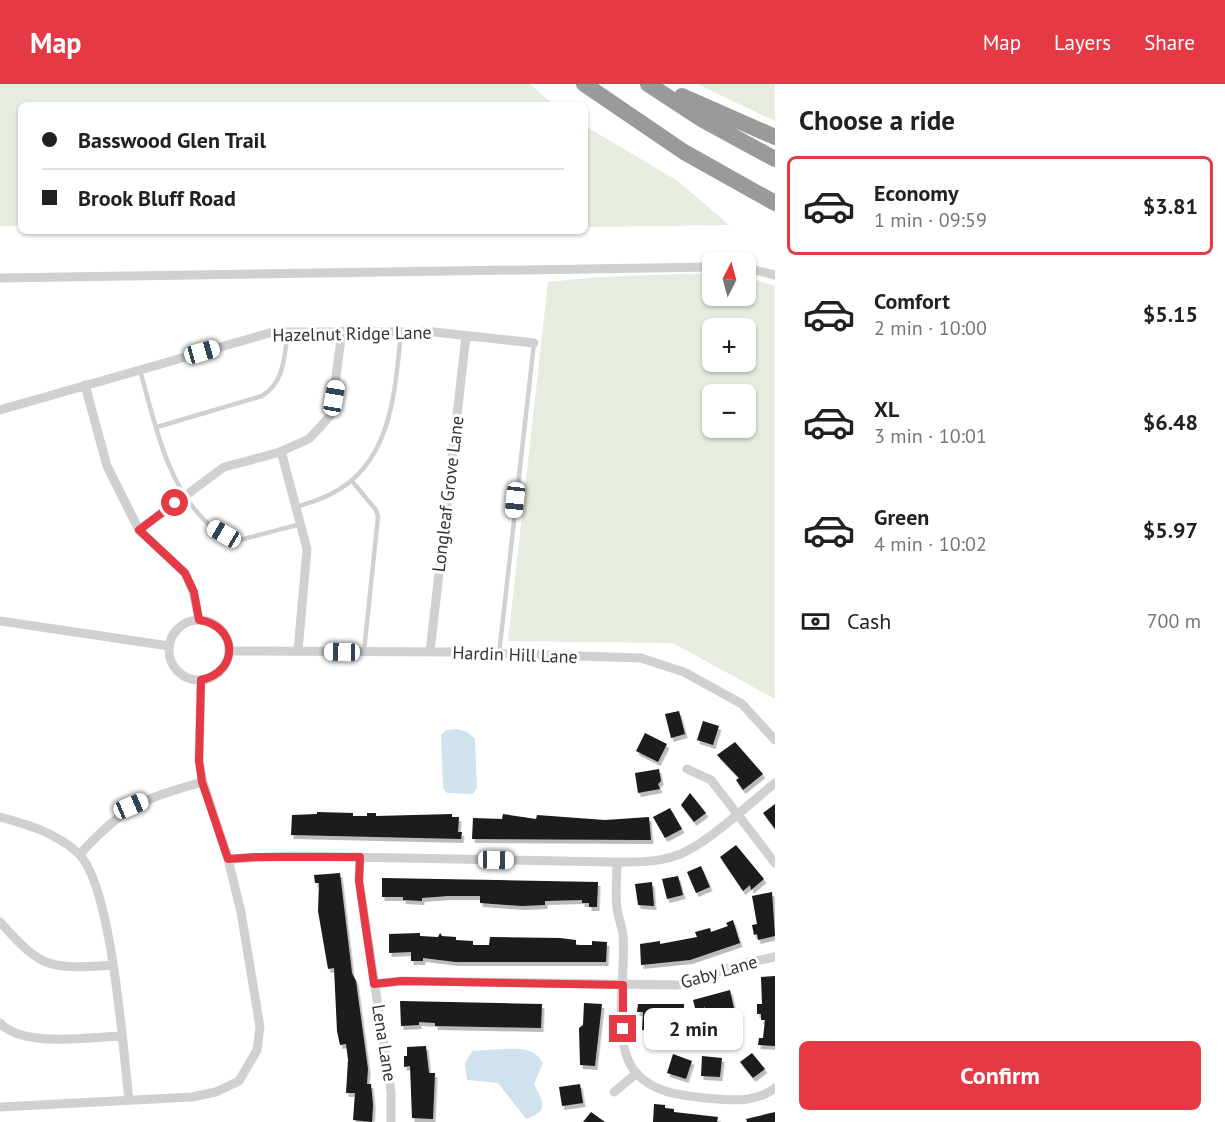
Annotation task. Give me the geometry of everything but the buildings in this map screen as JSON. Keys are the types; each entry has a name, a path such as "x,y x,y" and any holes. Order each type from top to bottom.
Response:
{"highway":[{"path":"584,84 684,152 775,203"},
{"path":"648,84 703,120 775,159"},
{"path":"655,84 775,137"}],"street":[{"path":"0,278 702,267"},
{"path":"756,270 775,275"},
{"path":"139,530 225,467 281,451 309,439 331,416 342,331"},
{"name":"Hazelnut Ridge Lane","path":"0,410 273,332 401,332 534,343"},
{"name":"Longleaf Grove Lane","path":"430,652 466,336"},
{"path":"86,385 107,466 139,530 185,573 194,592 199,620"},
{"path":"281,451 307,549 298,651"},
{"path":"199,620 209,621 224,633 230,651 224,668 218,674 201,680 192,679 177,670 172,663 169,646 176,630 191,621 199,620"},
{"path":"0,621 169,646"},
{"name":"Hardin Hill Lane","path":"230,651 430,652 641,658 684,672 742,704 775,740"},
{"path":"0,1107 129,1100 216,1092 239,1082 257,1050 260,1027 242,912 228,859 202,782 199,761 201,680"},
{"path":"687,769 711,780 775,863"},
{"path":"80,854 107,824 131,806 159,794 202,782"},
{"path":"228,859 360,857 657,861 677,855 698,844 775,783"},
{"path":"0,817 52,835 80,854 104,910 129,1100"},
{"name":"Lena Lane","path":"360,857 359,881 392,1092 391,1122"},
{"path":"617,862 617,907 623,935 624,1046 637,1074 662,1090 712,1098 753,1099 775,1088"},
{"path":"0,922 23,948 40,962 62,967 113,966"},
{"name":"Gaby Lane","path":"374,984 402,981 678,985 741,964 775,957"},
{"path":"0,1023 15,1033 44,1039 122,1036"},
{"path":"614,1092 637,1074"}],"lane":[{"path":"157,427 262,396 273,389 280,378 288,332"},
{"path":"296,507 332,494 352,481 375,452 386,429 393,399 401,332"},
{"path":"499,654 534,343"},
{"path":"140,370 169,465 184,496 212,527 236,541 301,524"},
{"path":"352,481 376,510 378,518 364,652"}],"shaded area":[{"path":"0,84 530,84 551,102 18,102 18,226 0,226"},
{"path":"697,84 775,84 775,121"},
{"path":"588,128 678,181 729,225 588,227"},
{"path":"702,273 702,306 756,306 756,280 775,286 775,699 673,643 508,641 548,282 600,277"}],"water":[{"path":"458,729 467,732 475,739 477,787 473,794 447,793 443,788 441,735 446,730"},
{"path":"501,1049 530,1051 543,1063 534,1084 542,1105 539,1113 534,1116 526,1119 498,1083 467,1080 465,1063 472,1051"}],"route":[{"path":"175,503 139,530 185,573 194,592 199,620 209,621 217,626 228,641 230,651 224,668 218,674 201,680 199,727 199,761 202,782 228,859 360,857 359,881 374,984 402,981 623,985 623,1029"}]}
